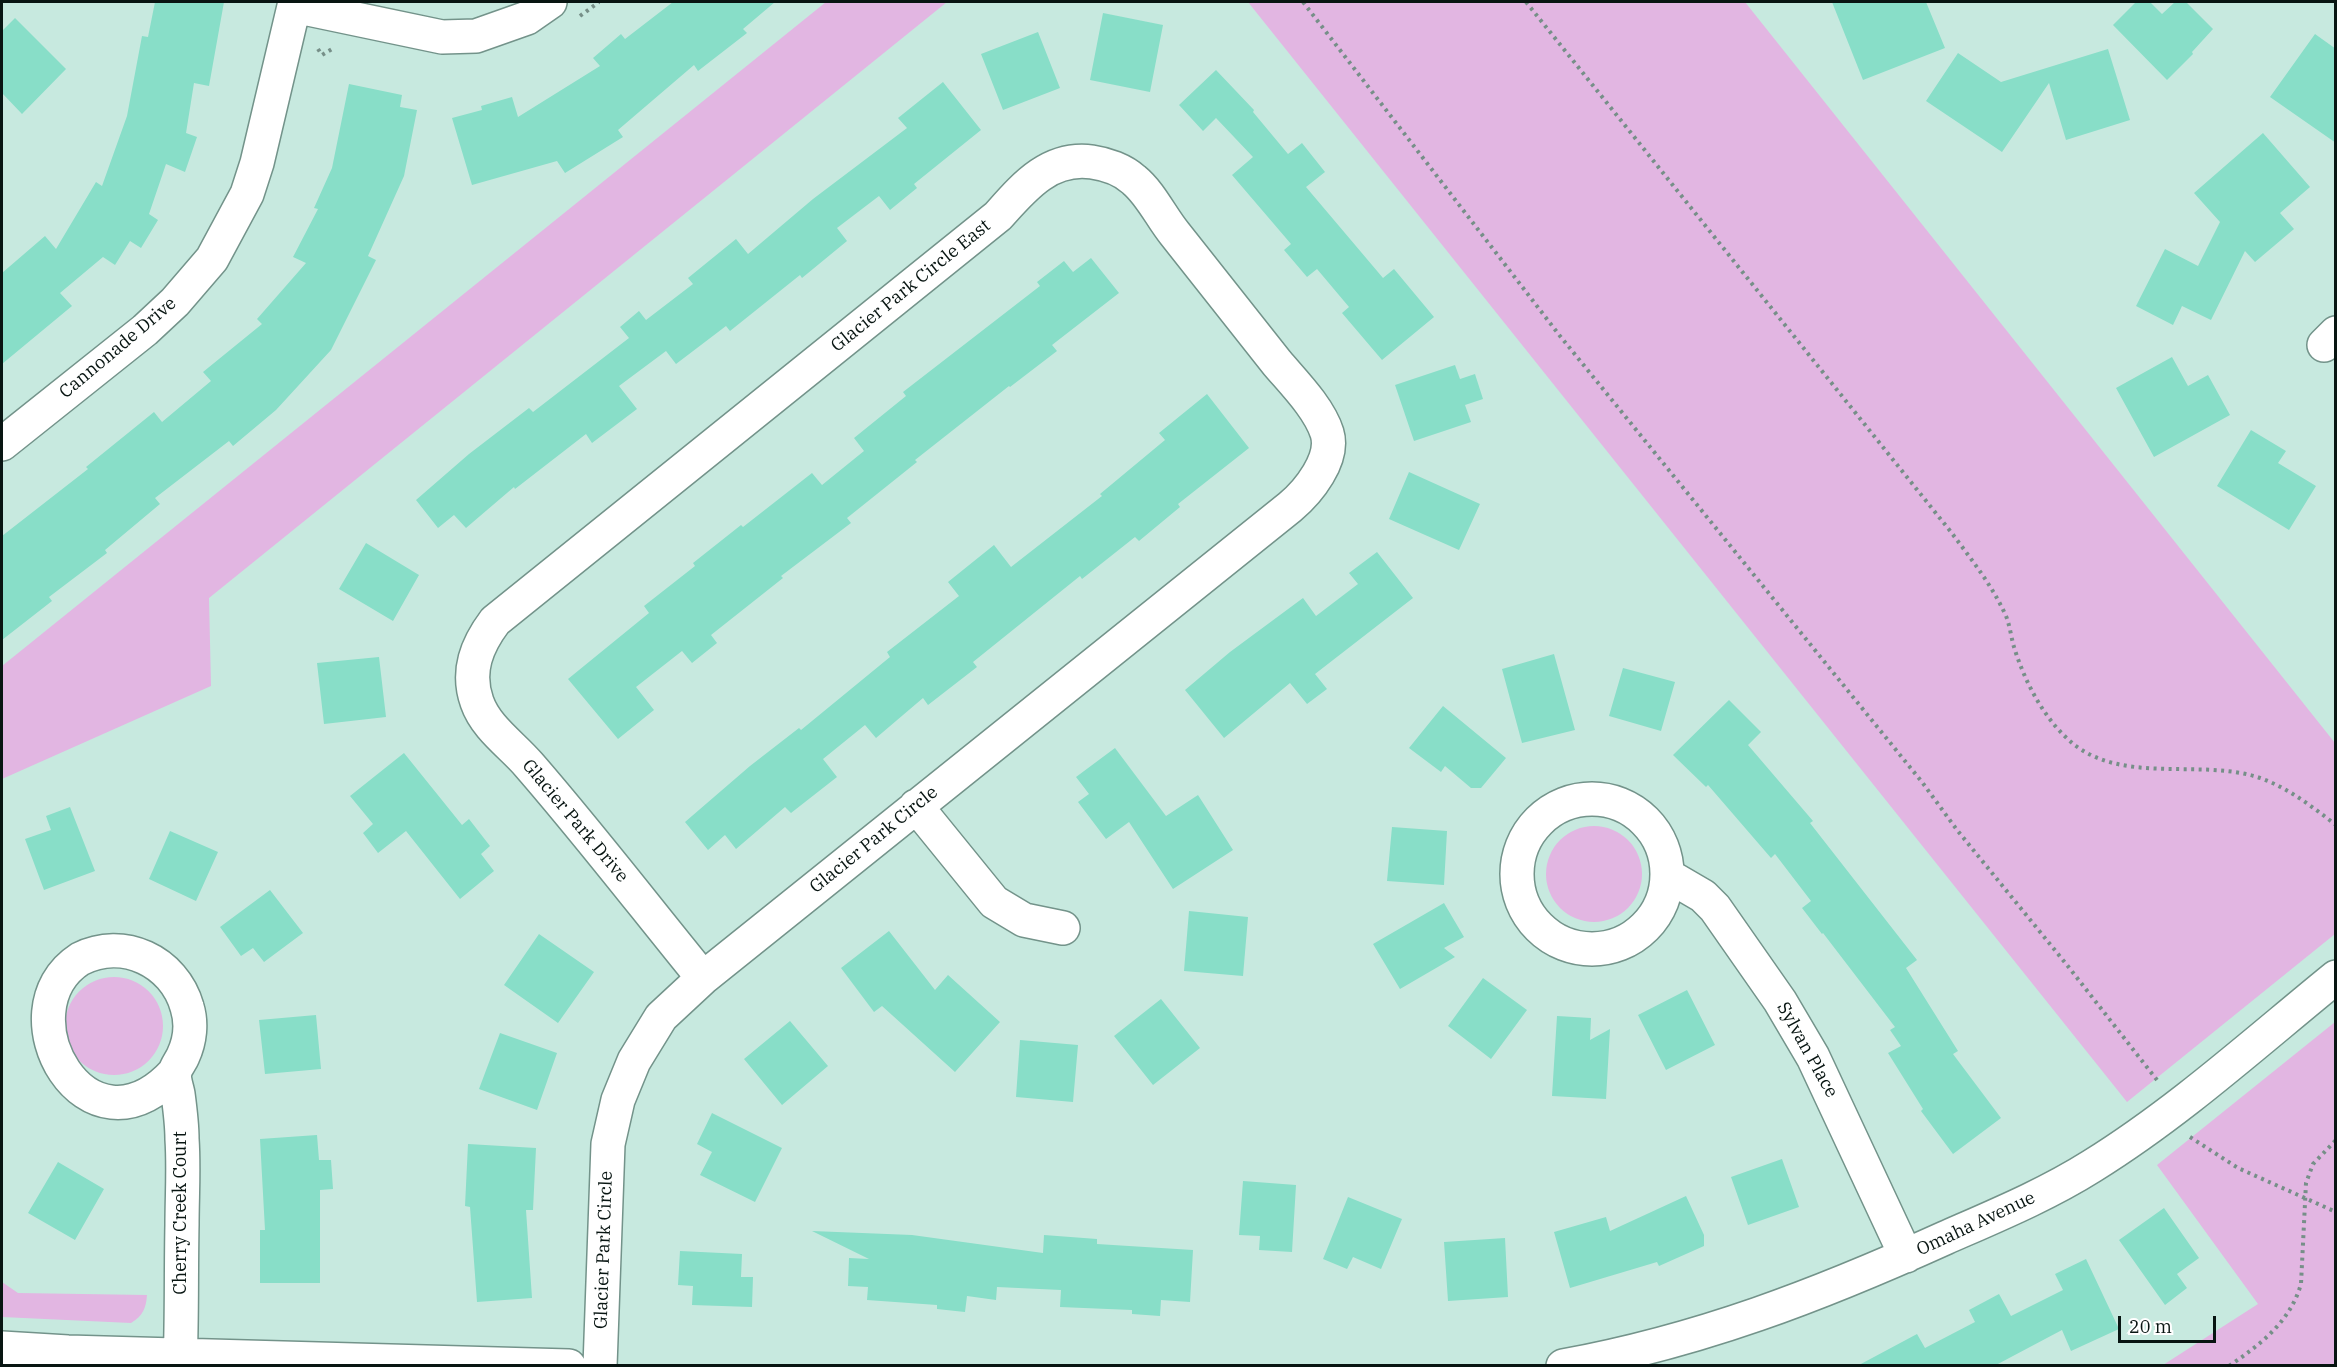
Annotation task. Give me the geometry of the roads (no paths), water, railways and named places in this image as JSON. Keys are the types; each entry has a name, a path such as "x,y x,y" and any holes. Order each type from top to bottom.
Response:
{"street":[{"path":"295,4 442,37 476,36 527,18 550,2"},
{"name":"Cannonade Drive","path":"2,444 145,330 175,302 212,259 247,194 263,139 295,4"},
{"name":"Glacier Park Circle East","path":"475,655 479,644 495,621 998,216 1025,186 1054,166 1073,162 1091,162 1108,166 1133,179 1307,398 1319,418"},
{"name":"Glacier Park Circle","path":"600,1365 608,1144 618,1100 634,1061 662,1017 703,978 1304,495 1312,485 1328,453 1328,434 1319,418"},
{"name":"Glacier Park Drive","path":"475,655 473,686 478,703 487,719 528,763 703,978"},
{"path":"1593,799 1610,801 1625,807 1640,816 1652,828 1660,842 1667,875 1662,902 1642,929 1626,940 1613,945 1586,948 1559,941 1537,925 1523,902 1517,872 1526,839 1547,814 1577,800 1593,799"},
{"path":"916,806 994,902 1024,920 1063,928"},
{"name":"Sylvan Place","path":"1667,875 1703,896 1715,908 1780,1001 1828,1087 1906,1256"},
{"name":"Cherry Creek Court","path":"175,1072 153,1091 127,1101 98,1100 71,1088 51,1068 40,1041 39,1013 49,986 59,973 72,963 102,951 118,950 150,959 163,968 183,994 188,1010 188,1042 175,1072 182,1140 180,1360"},
{"name":"Omaha Avenue","path":"1563,1365 1651,1346 1740,1321 1815,1295 1906,1256 2077,1176 2183,1121 2336,977"},
{"path":"2,1348 180,1360 569,1365"}]}
